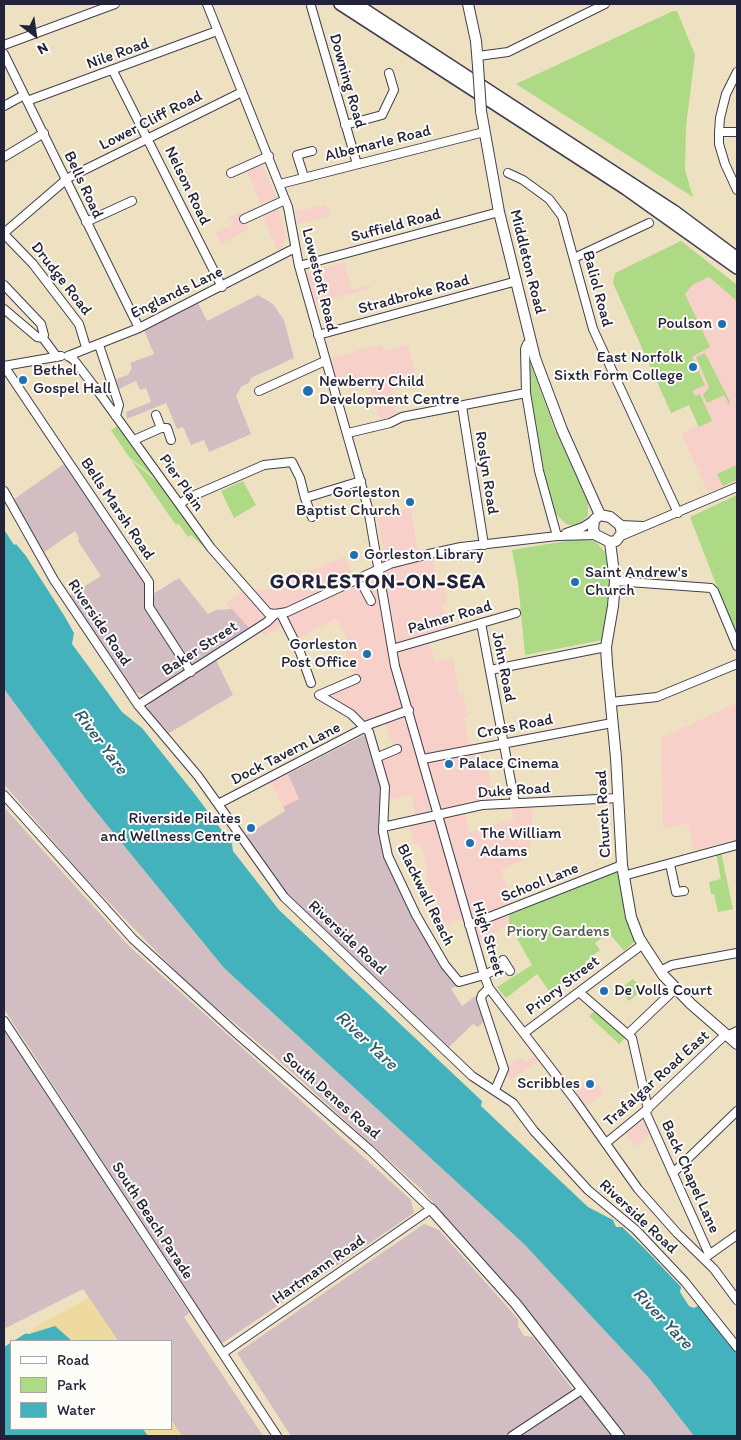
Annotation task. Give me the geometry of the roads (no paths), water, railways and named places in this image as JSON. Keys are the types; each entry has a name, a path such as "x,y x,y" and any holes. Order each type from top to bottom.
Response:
{"highway":[{"path":"340,4 633,194 737,268"},
{"path":"356,4 674,211 737,258"}],"main road":[{"name":"Middleton Road","path":"468,4 478,61 484,132 499,212 531,342 562,430 597,518"},
{"path":"610,517 620,525 622,530 621,536 616,541 610,542 596,535 592,525 597,518 610,517"},
{"name":"Church Road","path":"610,542 615,581 606,647 623,876 631,917 643,944 660,971 675,989 737,1044"},
{"name":"South Denes Road","path":"431,1209 516,1304 619,1436"}],"street":[{"path":"4,44 115,4"},
{"name":"Lowestoft Road","path":"207,4 285,200 295,248 325,361 361,481 373,530 379,570"},
{"path":"478,61 508,52 605,4"},
{"name":"Downing Road","path":"311,6 357,164"},
{"name":"Nile Road","path":"4,106 113,70 217,31"},
{"name":"Bells Road","path":"4,54 139,328"},
{"name":"Nelson Road","path":"113,70 222,287"},
{"path":"737,72 726,94 720,118 719,132 723,159 737,190"},
{"path":"346,125 382,115 394,90 389,73"},
{"name":"Lower Cliff Road","path":"4,234 65,180 148,137 242,92"},
{"name":"Albemarle Road","path":"280,184 484,132"},
{"path":"719,132 737,132"},
{"path":"4,157 44,133"},
{"path":"304,177 297,155 312,151"},
{"path":"231,173 269,156"},
{"name":"Baliol Road","path":"508,173 523,180 549,199 565,221 584,302 598,344 678,513"},
{"path":"244,219 285,200"},
{"path":"86,222 132,201"},
{"name":"Suffield Road","path":"300,266 499,212"},
{"path":"574,258 649,224"},
{"name":"Drudge Road","path":"4,234 33,264 79,324 86,347"},
{"name":"Englands Lane","path":"68,356 86,347 99,345 139,328 295,248"},
{"name":"Stradbroke Road","path":"318,335 517,281"},
{"path":"4,285 41,324 43,338 57,357"},
{"path":"5,312 36,337 43,338"},
{"path":"531,342 527,344 525,349 526,393 540,471 557,536"},
{"path":"99,345 119,405 116,416"},
{"path":"4,366 68,356"},
{"name":"Pier Plain","path":"68,356 74,360 211,548 237,580 262,608 278,614"},
{"path":"259,391 269,390 325,361"},
{"name":"Bells Marsh Road","path":"4,366 149,582 149,608 191,672"},
{"path":"348,433 390,423 402,417 526,393"},
{"name":"Roslyn Road","path":"462,406 484,545"},
{"path":"156,415 161,428"},
{"path":"134,440 161,428 166,428 171,440"},
{"path":"180,504 188,498 264,465 294,463 312,518"},
{"path":"305,498 361,481"},
{"path":"621,536 737,487"},
{"name":"Riverside Road","path":"4,491 54,580 138,705 198,776 284,897 472,1076 513,1103 534,1131 594,1195 646,1239 690,1287 737,1347"},
{"path":"557,536 583,527 597,518"},
{"path":"620,525 650,525"},
{"path":"557,536 596,535"},
{"name":"Baker Street","path":"138,705 278,614 390,564 429,554 557,536"},
{"name":"High Street","path":"379,570 392,649 408,710 469,925 489,988 651,1204 707,1256 737,1300"},
{"path":"615,581 711,588 714,591 737,646"},
{"path":"363,586 371,601"},
{"name":"Palmer Road","path":"392,649 516,613"},
{"path":"278,614 300,652 311,682"},
{"name":"John Road","path":"481,624 515,803"},
{"path":"490,670 606,647"},
{"path":"611,702 657,697 737,664"},
{"path":"356,679 319,695 351,714 366,726"},
{"name":"Dock Tavern Lane","path":"218,804 366,726 408,710"},
{"name":"Cross Road","path":"423,759 612,723"},
{"name":"Blackwall Reach","path":"366,726 378,757 385,787 383,827 388,856 416,915 445,965 460,983 484,975"},
{"path":"378,757 397,749"},
{"name":"South Denes Road","path":"4,795 133,939 236,1033 370,1150 431,1209"},
{"name":"Duke Road","path":"383,827 482,805 618,798"},
{"path":"623,876 670,864 704,852 737,845"},
{"path":"668,894 680,892 670,864"},
{"name":"School Lane","path":"469,925 622,865"},
{"name":"Priory Street","path":"524,1033 643,944"},
{"path":"660,971 672,965 737,953"},
{"path":"484,975 506,965"},
{"path":"489,988 482,995 482,999 504,1069 495,1090"},
{"path":"579,992 628,1034 673,991"},
{"name":"South Beach Parade","path":"4,1021 277,1436"},
{"name":"Trafalgar Road East","path":"606,1143 646,1110 726,1035 737,1030"},
{"name":"Back Chapel Lane","path":"628,1034 634,1045 646,1110 707,1256"},
{"path":"673,1173 737,1111"},
{"name":"Hartmann Road","path":"223,1353 431,1209"},
{"path":"707,1256 737,1235"},
{"path":"512,1436 583,1389"}],"water":[{"name":"River Yare","path":"5,531 14,545 16,544 26,556 65,617 74,633 72,644 122,712 142,728 194,793 232,844 233,851 279,910 482,1101 481,1106 588,1207 613,1220 616,1227 622,1227 681,1287 680,1292 689,1306 694,1308 701,1304 737,1347 737,1436 694,1436 648,1377 524,1244 224,968 85,798 4,689"},
{"path":"55,1326 71,1340 10,1340 10,1430 144,1430 148,1436 4,1436 4,1329 29,1334"}],"place":[{"name":"Poulson","path":"722,324"},
{"name":"East Norfolk Sixth Form College","path":"693,367"},
{"name":"Bethel Gospel Hall","path":"23,380"},
{"name":"Newberry Child Development Centre","path":"308,391"},
{"name":"Gorleston Baptist Church","path":"410,502"},
{"name":"Gorleston Library","path":"354,555"},
{"name":"Saint Andrew's Church","path":"575,582"},
{"name":"Gorleston Post Office","path":"367,654"},
{"name":"Palace Cinema","path":"449,764"},
{"name":"Riverside Pilates and Wellness Centre","path":"251,828"},
{"name":"The William Adams","path":"470,843"},
{"name":"De Volls Court","path":"604,991"},
{"name":"Scribbles","path":"590,1084"}],"district":[{"name":"GORLESTON-ON-SEA","path":"378,583"}],"park label":[{"name":"Priory Gardens","path":"558,932"}]}
